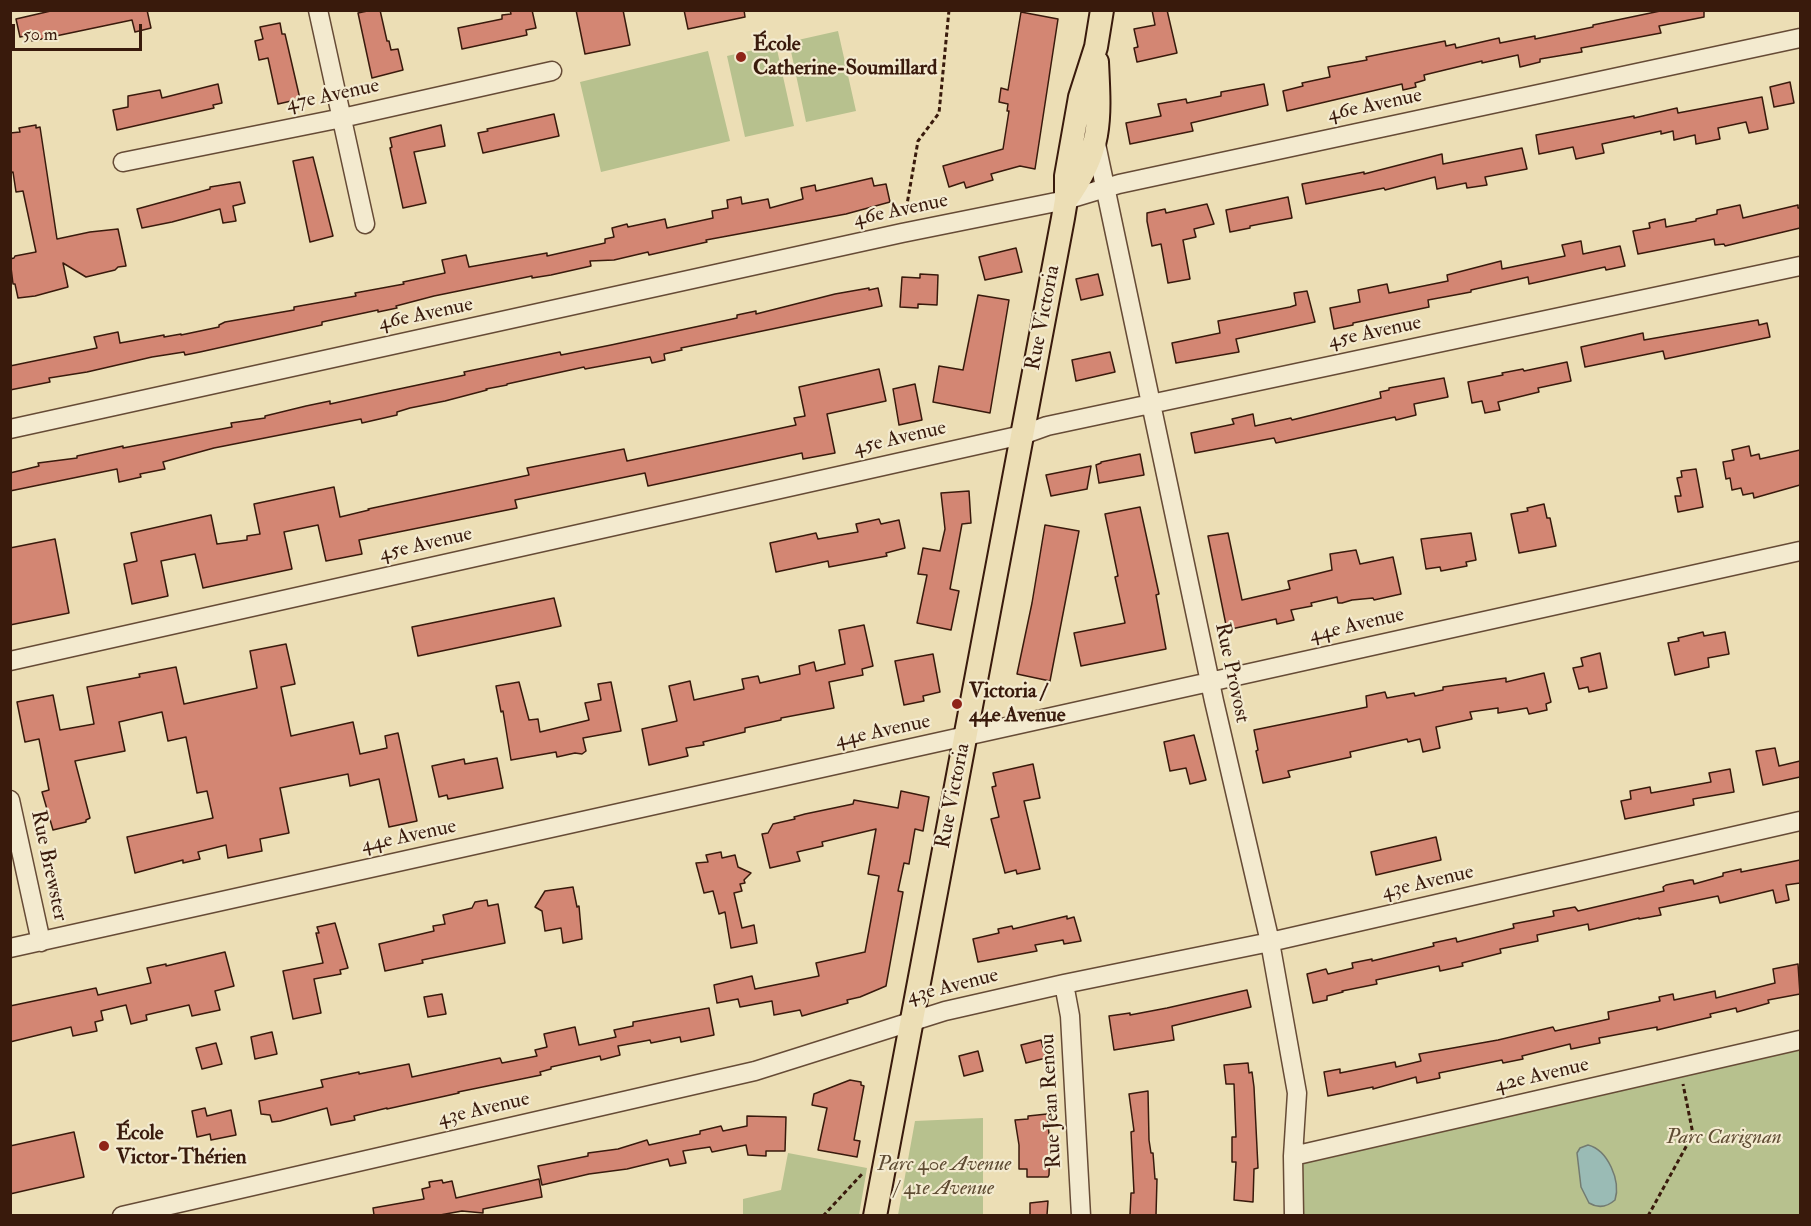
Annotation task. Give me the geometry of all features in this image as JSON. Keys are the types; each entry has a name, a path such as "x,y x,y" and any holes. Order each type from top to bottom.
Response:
{"main road":[{"name":"Rue Victoria","path":"875,1215 1066,200 1066,176 1080,97 1096,47 1102,10"},
{"name":"Rue Victoria","path":"1066,200 1081,178 1096,144 1099,98 1096,47"}],"street":[{"path":"318,10 365,224"},
{"name":"46e Avenue","path":"10,429 1800,38"},
{"name":"47e Avenue","path":"123,162 342,118 552,71"},
{"name":"Rue Provost","path":"1096,144 1210,682 1270,942 1297,1093 1293,1156 1294,1215"},
{"name":"45e Avenue","path":"10,661 1022,435 1047,426 1800,266"},
{"name":"44e Avenue","path":"10,948 1800,551"},
{"name":"Rue Brewster","path":"10,800 41,942"},
{"name":"43e Avenue","path":"122,1215 755,1071 945,1011 1270,942 1800,821"},
{"name":"Rue Jean Renou","path":"1064,984 1070,1016 1082,1215"},
{"name":"42e Avenue","path":"1293,1156 1800,1040"}],"path":[{"path":"902,233 918,141 939,113 949,10"},
{"path":"1648,1215 1693,1134 1680,1067"},
{"path":"823,1215 870,1166"}],"green space":[{"path":"838,31 856,111 806,122 789,42"},
{"path":"776,45 794,126 745,137 727,56"},
{"path":"708,51 730,141 601,172 580,82"},
{"name":"Parc Carignan","path":"1800,1041 1800,1215 1300,1215 1297,1158"},
{"name":"Parc 40e Avenue / 41e Avenue","path":"983,1118 983,1215 898,1215 915,1121"},
{"name":"Parc 40e Avenue / 41e Avenue","path":"788,1153 867,1168 859,1215 743,1215 743,1199 781,1190"}],"water":[{"path":"1588,1145 1602,1153 1614,1176 1615,1200 1606,1206 1600,1207 1589,1203 1581,1187 1577,1153 1580,1148"}],"building":[{"path":"55,10 147,10 151,28 135,32 132,20 32,41 30,35 20,37 16,19"},
{"path":"380,10 387,41 389,41 391,50 398,49 403,70 372,78 358,13"},
{"path":"510,10 532,10 536,28 526,30 527,35 462,49 458,28 502,19 502,15 511,14"},
{"path":"576,10 623,10 630,45 585,54"},
{"path":"684,10 744,10 745,17 688,29"},
{"path":"1152,10 1167,10 1177,53 1137,62 1134,48 1138,47 1134,29 1155,25"},
{"path":"1665,10 1704,10 1704,17 1659,26 1661,33 1581,48 1582,52 1540,59 1540,62 1520,67 1518,55 1482,63 1482,61 1424,75 1425,80 1415,83 1416,87 1403,90 1402,84 1287,111 1283,91 1303,86 1302,83 1330,77 1328,67 1445,41 1446,46 1455,44 1456,48 1499,38 1500,43 1535,36 1535,39"},
{"path":"1021,12 1058,19 1035,169 1020,166 991,174 993,180 966,188 964,182 949,187 943,166 1003,149 1009,111 1007,111 1008,104 999,102 1001,88 1008,90"},
{"path":"280,23 282,34 285,34 300,99 278,104 268,58 259,60 255,41 263,39 260,27"},
{"path":"1790,82 1794,103 1774,107 1770,87"},
{"path":"218,84 222,103 213,105 214,108 117,130 113,110 128,107 128,96 160,90 162,98"},
{"path":"1264,84 1268,105 1191,123 1193,131 1130,144 1126,123 1161,116 1158,104 1186,99 1187,103 1221,96 1221,92"},
{"path":"1762,97 1768,129 1749,133 1746,122 1718,128 1720,139 1696,144 1695,135 1674,140 1673,131 1661,134 1661,131 1602,144 1604,153 1576,159 1573,147 1539,154 1536,135 1677,108 1678,113"},
{"path":"554,114 559,136 483,153 478,133"},
{"path":"36,125 36,128 40,127 57,239 118,229 126,266 86,277 63,263 68,287 18,298 15,284 13,284 10,259 36,252 23,191 16,192 13,172 10,173 10,133 20,132 19,128"},
{"path":"441,125 445,146 414,152 426,203 403,208 390,148 392,147 390,138"},
{"path":"1522,148 1527,169 1485,177 1487,185 1467,188 1466,183 1437,189 1435,177 1385,190 1384,188 1306,204 1302,184 1364,172 1364,174 1442,154 1443,164"},
{"path":"313,157 333,236 310,242 293,161"},
{"path":"872,178 874,186 886,184 890,202 846,214 706,240 707,242 649,255 648,252 614,260 590,261 591,266 551,275 532,278 532,276 434,296 396,306 397,308 322,322 322,325 185,355 184,352 152,357 49,378 50,382 10,390 10,366 97,348 94,337 118,332 120,343 164,335 164,337 181,335 219,327 225,322 294,310 294,307 356,296 355,293 404,284 403,282 445,273 442,260 466,255 469,267 547,253 547,256 605,243 605,239 614,237 612,228 627,224 628,227 665,219 667,228 713,218 712,211 728,208 727,200 741,197 742,204 768,199 770,208 803,199 801,188 815,185 816,191"},
{"path":"240,182 245,203 233,206 236,221 223,223 220,209 142,228 137,209 210,189 210,187"},
{"path":"1288,197 1292,218 1230,232 1226,210"},
{"path":"1207,204 1214,224 1194,229 1196,237 1183,240 1190,279 1168,283 1161,244 1152,246 1147,213 1165,209 1166,213"},
{"path":"1740,205 1743,218 1798,205 1800,228 1725,246 1724,244 1715,245 1714,239 1638,254 1633,231 1650,228 1649,223 1665,219 1666,227 1696,221 1696,219 1717,214 1717,210"},
{"path":"1581,241 1583,254 1620,246 1625,266 1606,270 1605,267 1529,284 1528,277 1471,290 1471,292 1428,300 1429,307 1334,329 1330,308 1360,302 1358,290 1387,284 1389,293 1448,281 1447,275 1501,261 1502,269 1565,256 1562,245"},
{"path":"1016,248 1022,272 985,280 979,257"},
{"path":"920,274 938,275 937,305 918,304 918,308 900,307 902,277 920,278"},
{"path":"1098,274 1103,295 1081,300 1076,279"},
{"path":"869,288 869,290 878,288 882,306 681,348 682,350 664,354 665,360 652,363 650,357 585,369 584,367 410,408 397,412 397,415 362,423 361,419 214,448 163,462 165,469 140,474 141,477 119,482 117,469 10,491 10,473 39,466 38,463 77,458 77,456 123,446 123,448 232,427 231,423 265,418 265,416 306,406 330,401 330,404 465,375 464,372 560,352 561,355 611,345 737,318 737,315 756,311 756,314"},
{"path":"1307,291 1315,322 1236,339 1239,352 1176,363 1172,343 1220,333 1218,321 1296,305 1294,293"},
{"path":"978,295 1009,300 990,413 933,402 939,366 963,370"},
{"path":"1758,320 1759,325 1767,323 1770,337 1665,359 1663,351 1585,367 1581,347 1643,333 1644,340"},
{"path":"1110,352 1115,372 1076,381 1072,360"},
{"path":"1567,362 1571,381 1538,388 1539,392 1498,402 1500,410 1485,413 1482,401 1472,403 1468,382 1503,375 1502,373"},
{"path":"879,369 886,401 827,414 835,453 803,459 802,453 648,486 645,473 515,500 517,508 359,540 362,554 326,561 318,525 284,532 292,569 203,588 195,554 161,561 168,596 132,604 124,564 137,561 131,533 211,515 217,544 247,540 247,536 260,534 254,504 334,487 340,517 529,475 527,468 624,449 627,461 796,425 794,418 805,416 799,387"},
{"path":"1444,378 1448,397 1414,404 1416,415 1396,420 1395,417 1276,443 1274,438 1195,453 1191,433 1234,424 1232,419 1253,414 1255,426 1291,418 1292,420 1381,398 1380,392 1389,390 1389,388"},
{"path":"915,384 922,420 899,425 893,389"},
{"path":"1749,446 1751,456 1759,454 1760,459 1800,450 1800,485 1754,498 1753,493 1743,495 1741,488 1732,490 1730,478 1726,479 1723,462 1734,460 1732,450"},
{"path":"1140,454 1144,475 1099,483 1096,465"},
{"path":"1091,466 1087,489 1051,496 1046,475"},
{"path":"1696,469 1703,507 1678,512 1675,496 1681,496 1677,478 1682,477 1681,471"},
{"path":"969,491 971,523 962,524 950,589 959,591 951,630 917,623 927,575 918,574 923,548 940,551 945,529 941,493"},
{"path":"1544,504 1547,518 1550,518 1556,546 1519,553 1511,514 1528,511 1527,508"},
{"path":"1140,507 1159,594 1156,595 1166,649 1081,666 1074,633 1125,623 1105,514"},
{"path":"879,519 881,524 899,520 905,548 886,553 887,556 829,567 828,561 776,572 770,543 816,533 818,539 858,532 856,524"},
{"path":"1045,525 1079,531 1050,681 1017,674"},
{"path":"1228,533 1242,600 1290,589 1288,581 1332,570 1330,554 1356,550 1360,564 1393,557 1401,594 1374,600 1373,598 1342,603 1338,603 1337,597 1311,603 1312,606 1291,610 1294,620 1277,624 1276,619 1227,630 1208,536"},
{"path":"1471,533 1476,560 1466,562 1467,566 1441,571 1440,567 1426,569 1421,539"},
{"path":"55,539 69,613 10,625 10,548"},
{"path":"554,598 561,626 418,656 412,627"},
{"path":"864,625 873,666 862,669 863,675 829,682 834,708 781,718 781,720 745,728 745,732 703,742 704,745 686,748 688,756 649,765 642,729 677,721 669,686 690,681 694,700 744,689 742,679 758,676 760,683 800,674 799,666 814,662 816,671 845,664 839,630"},
{"path":"1703,632 1704,636 1725,632 1729,654 1708,658 1709,667 1675,675 1668,643"},
{"path":"286,644 295,684 281,687 291,736 353,722 360,754 387,748 385,736 398,733 417,821 389,827 379,779 350,786 348,774 280,788 289,833 260,839 262,851 228,858 226,845 198,852 200,859 183,863 183,860 135,873 127,837 213,818 207,791 197,793 186,737 168,741 162,712 119,722 125,751 75,761 90,818 86,822 53,830 42,792 49,790 39,739 25,742 17,702 53,695 60,730 94,724 87,687 140,677 139,674 176,667 184,704 257,688 250,651"},
{"path":"1600,653 1607,688 1589,692 1588,687 1579,689 1573,668 1583,666 1581,658"},
{"path":"933,654 940,692 923,696 924,701 904,705 895,661"},
{"path":"1544,673 1551,702 1546,704 1547,710 1529,714 1527,708 1498,713 1498,708 1470,712 1472,719 1436,727 1440,748 1423,752 1420,739 1408,742 1407,739 1350,752 1351,757 1288,771 1290,777 1263,783 1254,730 1367,707 1366,696 1385,692 1387,698 1414,693 1415,696 1443,690 1443,687 1506,678 1506,682"},
{"path":"519,682 529,720 538,719 540,732 589,720 585,703 601,700 598,684 611,682 621,731 583,738 586,751 582,754 575,753 557,757 556,752 511,760 503,711 501,712 496,686"},
{"path":"1194,735 1206,780 1190,784 1186,768 1170,771 1164,742"},
{"path":"1775,748 1779,766 1800,761 1800,777 1763,785 1756,751"},
{"path":"497,758 503,788 448,799 447,795 439,797 432,766 464,759 465,764"},
{"path":"1033,764 1040,798 1024,801 1040,869 1017,874 1016,870 1005,873 991,819 999,817 992,787 996,786 993,773"},
{"path":"1730,769 1734,792 1693,799 1694,805 1625,819 1621,801 1631,799 1630,791 1650,787 1651,793 1711,782 1709,773"},
{"path":"901,791 929,797 923,831 915,829 909,864 904,863 898,891 903,892 886,986 847,1000 848,1003 802,1016 800,1010 774,1015 772,1001 740,1007 738,999 717,1003 714,985 752,976 755,989 819,976 816,963 865,952 879,876 868,874 876,829 822,842 823,846 797,852 800,861 770,868 762,834 768,833 773,824 805,814 853,804 854,800 898,808"},
{"path":"1436,837 1441,860 1376,875 1371,852"},
{"path":"721,852 722,858 735,855 738,867 751,873 744,880 745,883 740,884 742,891 734,893 742,928 754,925 757,943 731,948 725,912 719,914 713,891 704,893 696,863 708,862 706,855"},
{"path":"1800,860 1800,883 1786,885 1789,900 1776,903 1773,890 1720,903 1718,896 1659,908 1661,915 1589,930 1588,924 1537,935 1538,941 1500,949 1501,953 1462,963 1463,966 1440,971 1439,966 1376,980 1377,984 1342,991 1327,996 1327,1000 1313,1003 1307,974 1326,969 1328,974 1353,968 1352,963 1372,959 1372,961 1434,946 1433,943 1456,938 1457,942 1514,928 1513,924 1554,916 1553,911 1575,907 1578,911 1664,891 1663,887 1666,885 1690,880 1693,880 1694,884 1723,876 1723,873 1741,869 1741,872"},
{"path":"573,887 577,907 579,906 582,939 563,943 561,928 545,931 542,911 535,907 545,891"},
{"path":"487,900 488,906 498,904 505,943 422,960 423,963 385,971 379,944 434,931 433,926 445,924 443,915 472,908 475,902"},
{"path":"1067,916 1067,919 1074,917 1081,941 1064,944 1063,940 1035,945 1037,951 978,962 973,939 999,933 998,929 1012,926 1013,929"},
{"path":"335,923 348,968 340,970 341,974 314,979 321,1013 293,1019 283,971 323,963 316,933 319,933 317,927"},
{"path":"225,952 234,986 215,991 220,1010 192,1016 189,1005 146,1015 147,1020 131,1024 126,1005 101,1011 103,1020 95,1022 97,1031 73,1036 71,1027 10,1042 10,1006 96,988 98,995 151,983 147,968 166,964 166,966"},
{"path":"1798,964 1800,994 1768,1000 1769,1003 1737,1012 1736,1008 1710,1014 1711,1017 1657,1030 1657,1027 1599,1038 1600,1043 1571,1049 1570,1044 1522,1056 1523,1059 1503,1063 1502,1060 1439,1073 1440,1078 1417,1083 1416,1077 1373,1089 1373,1087 1328,1096 1324,1072 1340,1069 1340,1073 1395,1062 1396,1067 1421,1061 1419,1054 1498,1040 1553,1027 1555,1031 1609,1019 1608,1012 1660,1001 1659,997 1673,994 1674,1000 1715,991 1716,998 1775,983 1773,969"},
{"path":"1247,990 1251,1007 1172,1026 1174,1040 1114,1050 1109,1016 1130,1013 1130,1015"},
{"path":"442,994 446,1014 428,1017 424,997"},
{"path":"709,1008 714,1035 681,1042 680,1037 618,1046 620,1055 601,1060 600,1056 551,1067 551,1069 540,1072 541,1075 387,1108 354,1116 355,1120 331,1125 327,1108 272,1122 270,1115 261,1114 259,1101 323,1087 321,1080 409,1064 412,1077 500,1058 502,1063 537,1056 535,1050 547,1047 544,1034 575,1027 579,1045 616,1037 614,1030 633,1026 633,1022"},
{"path":"272,1032 277,1054 255,1059 251,1037"},
{"path":"1041,1040 1046,1058 1026,1063 1021,1045"},
{"path":"216,1043 222,1064 202,1069 196,1048"},
{"path":"978,1051 983,1071 964,1076 959,1056"},
{"path":"1248,1063 1254,1087 1258,1168 1254,1169 1253,1202 1234,1200 1236,1162 1232,1162 1232,1137 1236,1137 1234,1084 1226,1084 1224,1065"},
{"path":"850,1080 861,1082 864,1086 854,1140 860,1141 857,1157 818,1150 827,1108 812,1105 814,1094"},
{"path":"1148,1091 1149,1140 1151,1153 1153,1153 1155,1179 1157,1179 1156,1215 1130,1215 1131,1193 1134,1193 1131,1132 1134,1131 1129,1094"},
{"path":"205,1108 207,1116 231,1110 236,1135 211,1140 210,1134 197,1137 192,1111"},
{"path":"1047,1114 1050,1144 1049,1175 1048,1177 1027,1177 1027,1169 1019,1169 1019,1145 1015,1120"},
{"path":"747,1116 786,1117 785,1151 766,1151 766,1156 748,1155 746,1145 712,1152 710,1147 683,1151 686,1163 670,1166 668,1159 542,1185 538,1166 588,1156 588,1153 618,1149 647,1140 649,1145 700,1134 700,1131 721,1126 723,1131 747,1126"},
{"path":"74,1132 84,1177 10,1194 10,1146"},
{"path":"539,1179 542,1197 483,1209 483,1213 462,1211 440,1215 374,1215 373,1208 424,1199 422,1189 430,1187 429,1182 452,1181 456,1198"},
{"path":"1048,1201 1047,1215 1030,1215 1030,1203"}],"place":[{"name":"École Catherine-Soumillard","path":"741,57"},
{"name":"Victoria / 44e Avenue","path":"957,704"},
{"name":"École Victor-Thérien","path":"104,1146"}]}
